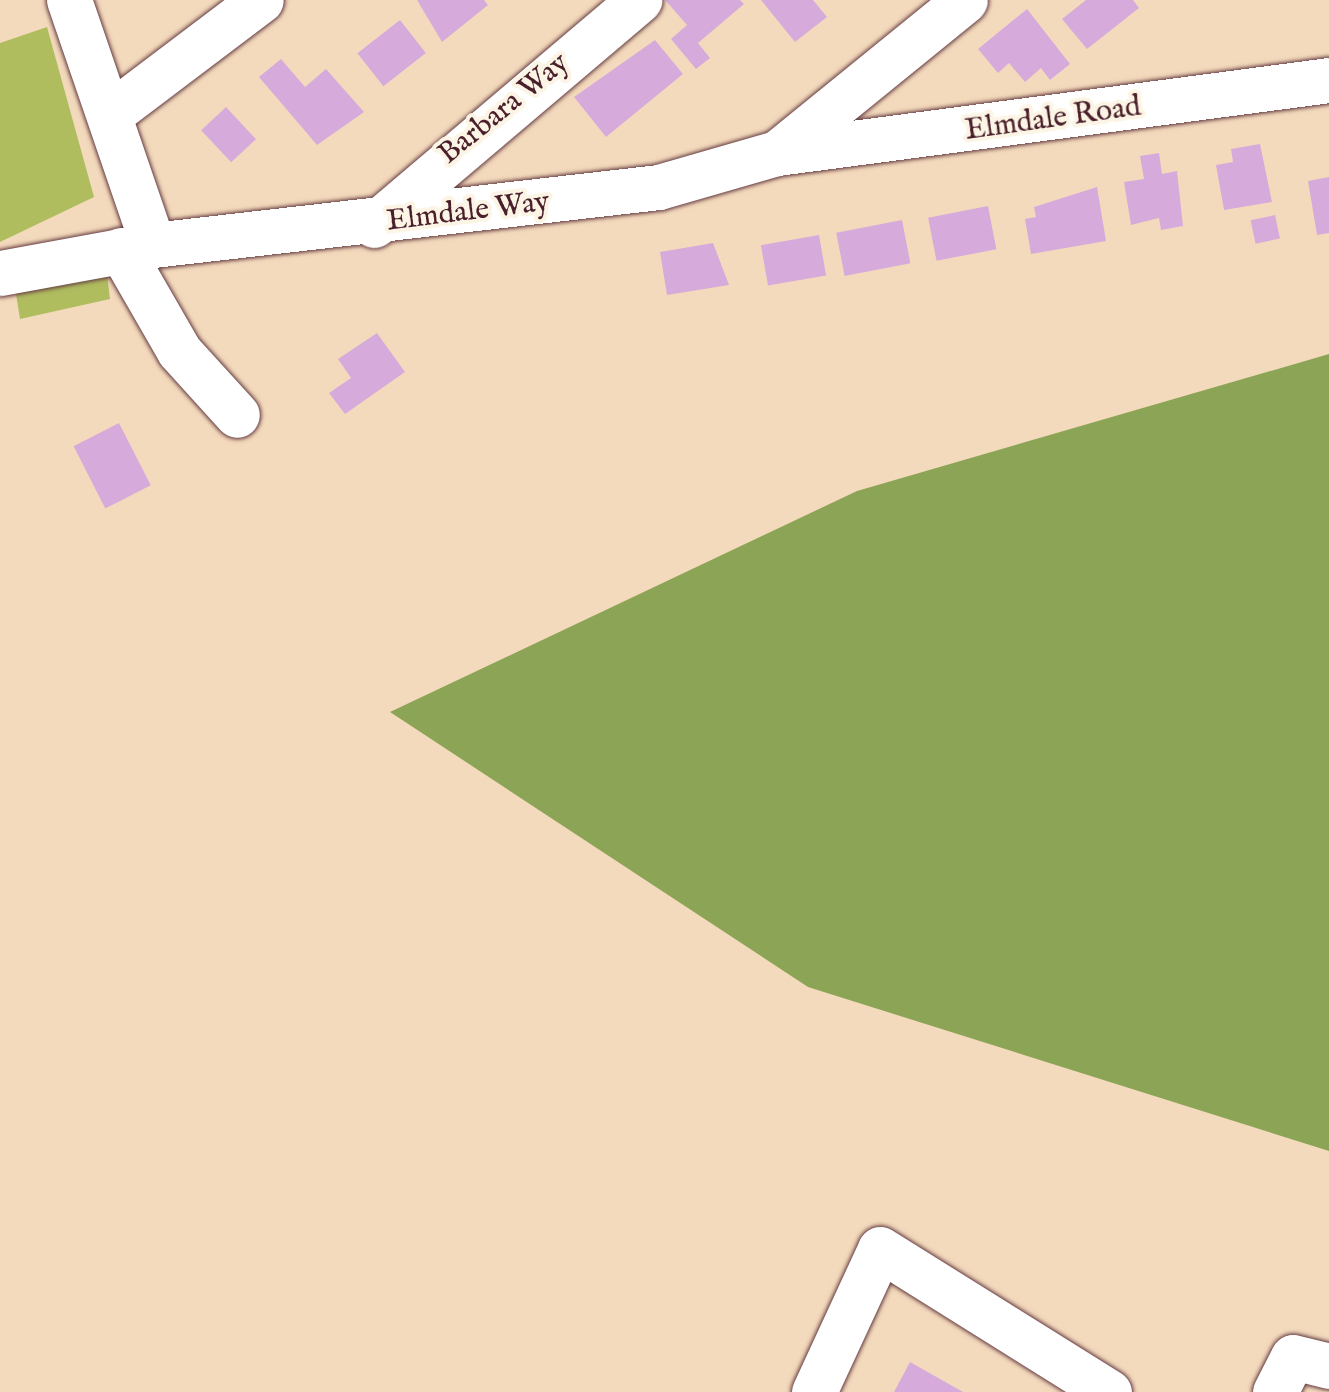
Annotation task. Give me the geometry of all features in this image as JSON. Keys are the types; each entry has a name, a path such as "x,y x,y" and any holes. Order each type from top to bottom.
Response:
{"street":[{"path":"69,0 110,114 137,248 158,321 237,414"},
{"path":"110,114 261,0"},
{"name":"Barbara Way","path":"374,224 639,0"},
{"path":"777,153 965,0"},
{"name":"Elmdale Road","path":"777,153 1329,80"},
{"name":"Elmdale Way","path":"0,273 137,248 374,224 659,187 777,153"},
{"path":"814,1392 880,1248 1109,1392"},
{"path":"1275,1392 1293,1357 1329,1366"}],"green space":[{"path":"47,27 94,197 0,242 0,43"},
{"path":"107,274 110,299 20,319 15,288"},
{"path":"1329,354 1329,1151 808,987 390,712 857,491"}],"building":[{"path":"417,0 484,0 488,5 442,42"},
{"path":"665,0 740,0 744,4 698,43 710,58 696,69 671,39 687,25"},
{"path":"761,0 813,0 827,17 795,42"},
{"path":"1086,0 1133,0 1139,8 1087,49 1062,19"},
{"path":"1027,9 1070,64 1050,80 1041,68 1025,82 1009,63 998,73 978,49"},
{"path":"400,20 426,53 383,86 357,53"},
{"path":"655,40 683,74 606,137 574,97"},
{"path":"281,59 305,87 326,69 364,112 317,145 259,77"},
{"path":"226,107 256,139 231,162 201,130"},
{"path":"1260,144 1272,202 1224,210 1216,165 1233,162 1231,149"},
{"path":"1159,153 1162,174 1177,171 1183,226 1161,230 1159,218 1131,225 1124,182 1144,179 1140,156"},
{"path":"1329,177 1329,233 1317,235 1308,181"},
{"path":"1097,187 1106,241 1031,254 1025,219 1036,217 1034,207"},
{"path":"988,206 996,249 937,261 928,218"},
{"path":"1275,215 1280,238 1256,244 1251,220"},
{"path":"902,220 910,263 845,276 836,233"},
{"path":"819,235 826,275 768,286 761,245"},
{"path":"713,243 729,285 667,295 660,252"},
{"path":"377,333 405,372 345,414 329,393 351,378 338,359"},
{"path":"119,423 151,485 105,509 74,446"},
{"path":"910,1362 963,1392 894,1392"}]}
